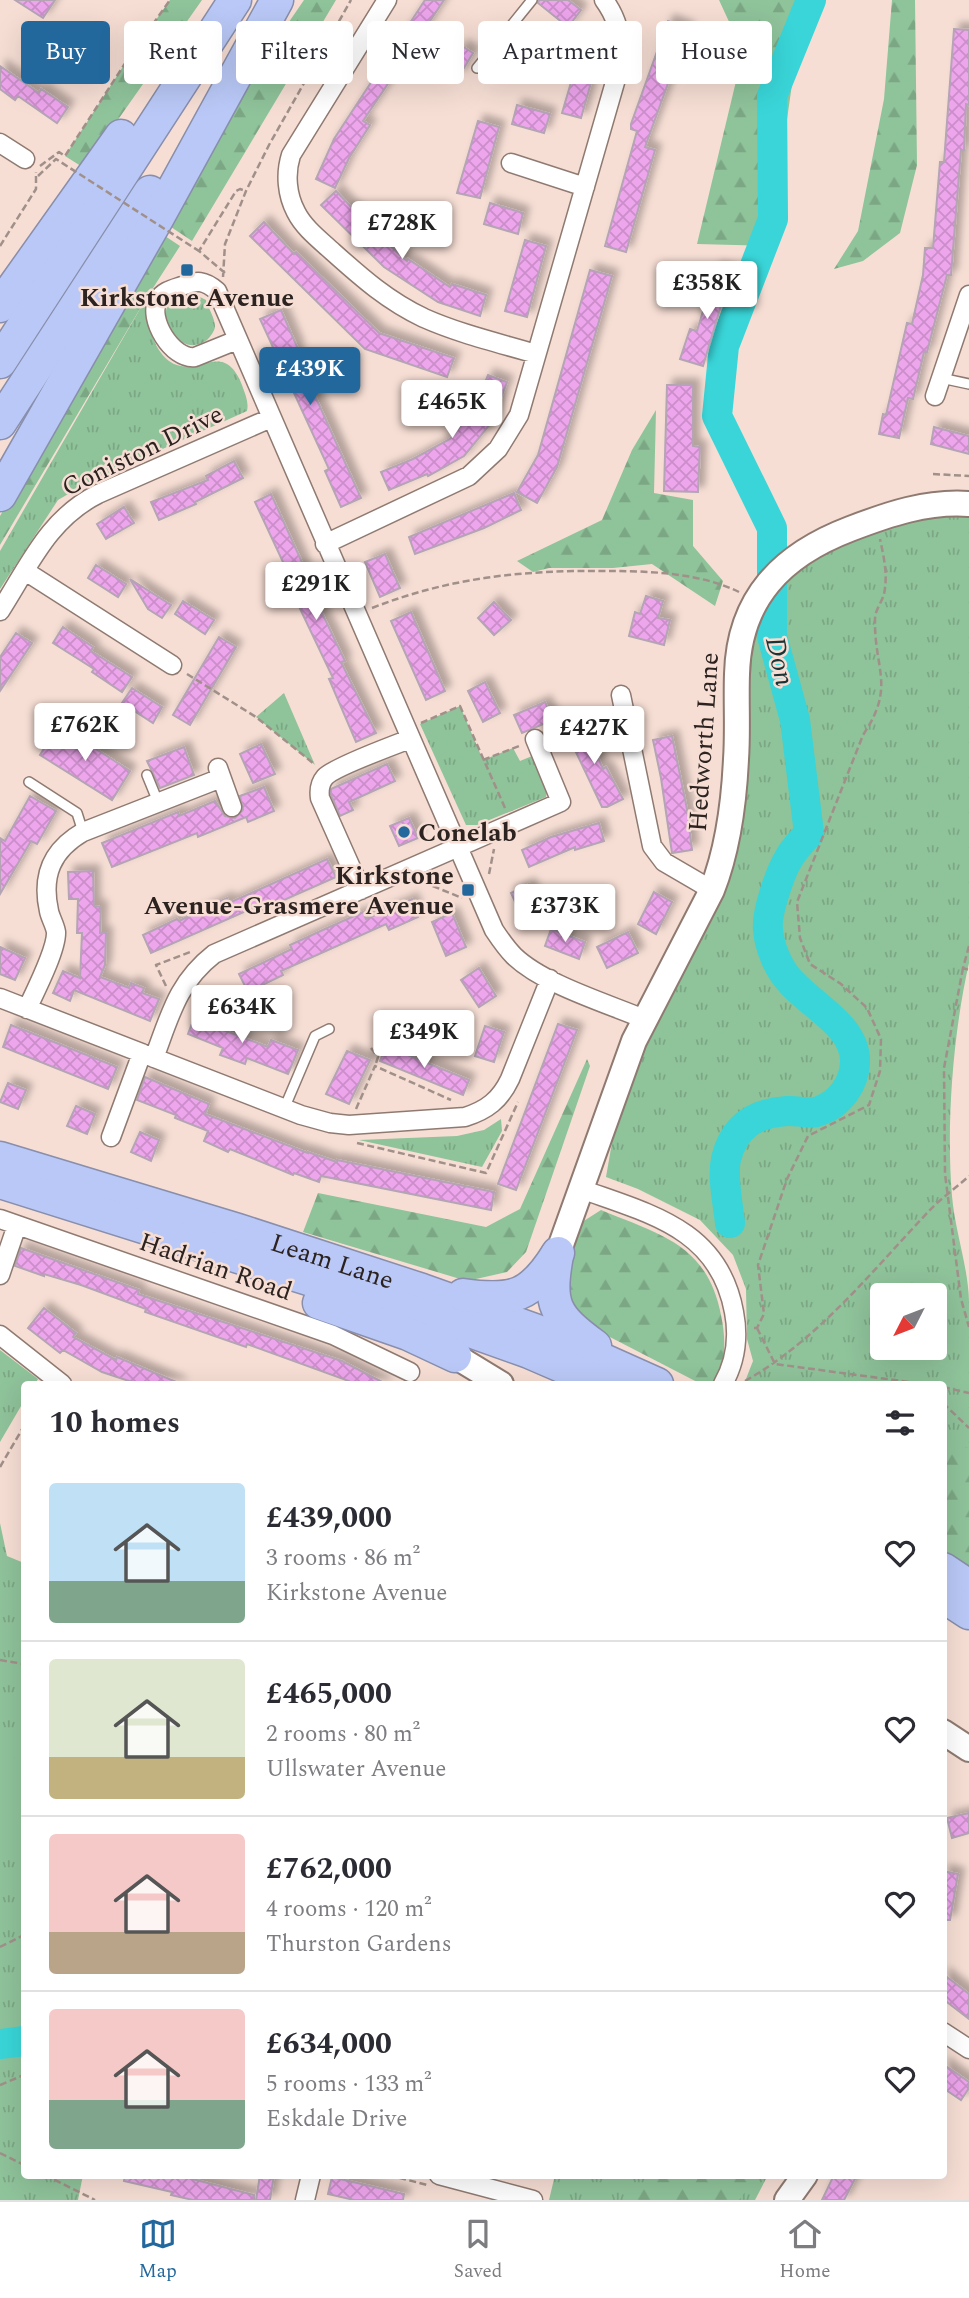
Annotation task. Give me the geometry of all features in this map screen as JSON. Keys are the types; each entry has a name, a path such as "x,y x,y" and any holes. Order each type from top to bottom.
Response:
{"highway":[{"path":"0,306 114,146 224,0"},
{"path":"0,362 235,0"},
{"path":"0,423 276,0"},
{"path":"0,495 157,219 276,0"},
{"name":"Leam Lane","path":"0,1158 239,1230 422,1290 543,1333 633,1379"},
{"path":"11,1184 200,1259 408,1334 455,1356"},
{"name":"Leam Lane","path":"11,1184 442,1321 528,1352 633,1379"},
{"path":"422,1290 485,1298 514,1295 528,1290 537,1282 558,1253"},
{"path":"558,1253 552,1289 559,1312 573,1331 633,1379"},
{"path":"947,1572 969,1586"},
{"path":"947,1599 969,1613"}],"street":[{"path":"387,0 291,155 287,168 288,183 296,214 320,240 372,287 401,306 451,329 537,354"},
{"path":"325,544 458,484 480,468 498,449 513,426 537,354 622,52 618,29 604,0"},
{"path":"0,143 30,165"},
{"path":"511,163 585,187"},
{"path":"237,340 188,358 172,350 167,344 155,307 165,292 196,281 204,282 217,291 494,930 513,955 527,966 550,979 644,1020"},
{"path":"935,396 969,295"},
{"name":"Coniston Drive","path":"0,611 62,517 86,500 271,418"},
{"name":"Hedworth Lane","path":"558,1253 634,1041 712,890 726,848 736,759 740,640 755,602 772,579 793,558 829,537 916,507 969,504"},
{"path":"25,571 172,665"},
{"path":"621,695 652,846 664,862 712,890"},
{"path":"361,890 320,798 319,790 327,775 408,734"},
{"path":"111,1137 181,989 201,964 214,954 561,802 535,740"},
{"path":"27,1009 52,950 56,932 49,912 45,885 52,862 66,842 83,832 158,802 219,773 232,807"},
{"path":"2,1005 27,1009 284,1108 330,1123 349,1125 450,1119 480,1112 492,1104 503,1093 510,1079 550,979"},
{"path":"581,1189 672,1224 705,1248 725,1279 738,1329 732,1381"},
{"path":"0,1275 9,1222"},
{"name":"Hadrian Road","path":"9,1222 333,1335 410,1372"},
{"path":"0,1335 58,1381"},
{"path":"455,1356 488,1381"},
{"path":"947,2035 969,2049"},
{"path":"305,2200 310,2179"},
{"path":"454,2179 533,2200"},
{"path":"788,2200 802,2179"}],"lane":[{"path":"477,68 532,0"},
{"path":"941,378 969,384"},
{"path":"147,775 158,802"},
{"path":"29,782 76,813 83,832"},
{"path":"284,1108 315,1036 330,1030"}],"path":[{"path":"38,176 30,165 59,152 65,156 170,0"},
{"path":"217,291 225,273 225,243 246,191 351,0"},
{"path":"0,246 36,189 38,176 56,159 199,251 225,273"},
{"path":"199,251 236,191 246,191"},
{"path":"933,474 969,476"},
{"path":"757,1328 764,1314 758,1265 787,1179 808,1136 869,1105 880,1071 881,1039 867,1009 841,984 810,964 800,938 797,902 863,735 876,716 883,690 874,616 884,596 887,571 876,519"},
{"path":"356,614 435,586 533,572 654,571 737,590 755,602"},
{"path":"172,665 256,717 327,775"},
{"path":"400,873 483,906 505,827 483,761 460,706 408,734"},
{"path":"483,761 535,740"},
{"path":"969,946 944,1068 944,1174 961,1299 969,1327"},
{"path":"963,968 969,970"},
{"path":"349,1125 378,1057 371,1048"},
{"path":"374,1066 480,1112"},
{"path":"330,1123 347,1140 486,1173 519,1099 510,1079"},
{"path":"738,1381 775,1364 842,1303 931,1208 969,1177"},
{"path":"738,1329 757,1328"},
{"path":"757,1328 775,1364"},
{"path":"775,1364 907,1381"},
{"path":"947,1388 969,1393"},
{"path":"947,1407 969,1428"},
{"path":"0,1467 21,1431"},
{"path":"0,1660 21,1664"},
{"path":"0,1947 21,1936"},
{"path":"0,2085 21,2076"},
{"path":"0,2153 21,2164"},
{"path":"53,2179 94,2200"}],"green space":[{"path":"170,0 202,0 187,21 155,21"},
{"path":"304,0 336,0 323,21 290,21"},
{"path":"719,0 798,0 803,7 769,246 697,244 735,84 772,84 772,21 729,21"},
{"path":"892,0 915,0 917,165 900,233 863,261 834,269 858,231 884,99"},
{"path":"124,65 124,84 143,84 84,168 65,156"},
{"path":"248,84 286,84 192,241 168,225"},
{"path":"162,234 180,246 0,545 0,516"},
{"path":"188,291 206,300 215,323 210,337 196,345 185,344 176,338 166,317 167,307 174,297"},
{"path":"144,302 152,334 163,355 179,366 209,362 227,364 235,371 242,385 247,411 87,483 58,500 0,589 0,551"},
{"path":"656,410 654,493 693,500 693,546 723,581 715,606 652,564 613,568 549,568 533,572 517,561 602,520 632,450"},
{"path":"940,515 969,516 969,963 955,1049 950,1168 969,1301 969,1567 947,1552 947,1381 745,1381 753,1361 747,1339 746,1289 733,1255 700,1220 638,1189 606,1177 614,1131 656,1020 715,905 756,619 775,592 810,562 873,533"},
{"path":"284,693 315,765 256,717"},
{"path":"460,706 483,760 513,748 520,761 532,756 548,785 546,797 477,825 466,825 420,724"},
{"path":"587,1059 590,1066 526,1252 507,1272 467,1281 303,1232 318,1193 486,1227 520,1209"},
{"path":"501,1119 502,1131 482,1167 359,1140 457,1136 484,1130"},
{"path":"601,1210 662,1235 693,1257 705,1272 721,1315 724,1350 717,1381 695,1381 575,1319 562,1272 579,1224"},
{"path":"0,1350 38,1379 21,1381 21,1406 0,1442"},
{"path":"947,1440 969,1448 969,1563 947,1552"},
{"path":"0,1523 7,1556 21,1562 21,2179 82,2179 78,2200 0,2200"},
{"path":"0,1730 21,1769 21,1830 0,1842"},
{"path":"21,2012 21,2048 0,2058 0,2021"},
{"path":"554,2179 766,2179 755,2200 549,2200"},
{"path":"646,2179 755,2179 739,2200 628,2200"}],"building":[{"path":"15,0 55,0 43,18"},
{"path":"425,0 444,0 430,21 411,21"},
{"path":"539,0 568,0 581,10 573,21 560,21 538,3"},
{"path":"954,29 969,30 969,105 966,104 964,150 961,150 951,275 947,275 913,399 908,398 899,438 879,434 883,414 886,415 907,323 912,324 923,275 925,248 933,248 940,162 944,162"},
{"path":"464,47 473,53 464,68"},
{"path":"656,54 656,84 668,84 645,147 655,150 626,252 605,246 637,131 631,129"},
{"path":"0,66 21,81 21,84 26,84 39,93 41,89 68,107 57,123 18,96 15,100 0,89"},
{"path":"370,84 388,84 363,121 370,125 349,158 335,188 316,179 334,139"},
{"path":"571,84 591,84 581,118 562,113"},
{"path":"517,105 550,114 544,133 512,124"},
{"path":"478,121 499,127 480,198 457,193"},
{"path":"336,191 407,261 408,259 450,287 452,284 486,295 480,316 438,302 384,267 321,205"},
{"path":"490,203 523,213 518,234 484,224"},
{"path":"264,222 294,254 296,252 379,333 454,358 447,377 365,349 250,236"},
{"path":"525,240 546,246 527,317 505,311"},
{"path":"716,268 731,272 703,366 680,359 690,329 697,331"},
{"path":"590,270 612,276 557,467 537,503 517,492 538,455"},
{"path":"281,310 298,349 295,351 361,498 341,507 325,471 329,469 260,319"},
{"path":"488,375 507,382 492,422 464,456 428,476 427,474 389,490 381,472 450,439 475,408"},
{"path":"667,385 693,385 693,446 700,447 698,492 664,491"},
{"path":"934,427 969,436 969,454 931,444"},
{"path":"234,461 243,478 195,502 196,504 159,520 151,502 208,480 206,476"},
{"path":"514,493 521,510 484,528 415,554 409,537"},
{"path":"271,494 305,569 302,571 345,661 341,662 376,733 356,742 329,679 333,678 293,594 297,592 255,502"},
{"path":"124,507 134,523 106,539 97,524"},
{"path":"385,554 400,588 380,597 365,562"},
{"path":"96,565 126,584 118,597 88,578"},
{"path":"130,579 171,605 162,618 148,609"},
{"path":"646,596 663,601 658,618 670,620 664,645 629,636 635,612 640,614"},
{"path":"183,601 214,620 205,634 175,614"},
{"path":"494,602 511,620 494,635 478,618"},
{"path":"411,612 445,691 426,700 391,621"},
{"path":"63,627 93,647 91,651 132,677 122,692 92,672 94,669 53,643"},
{"path":"16,633 32,643 0,691 0,657"},
{"path":"219,637 236,647 190,725 173,715"},
{"path":"485,682 500,713 483,722 468,691"},
{"path":"132,688 162,707 153,723 122,703"},
{"path":"545,702 553,720 522,733 514,715"},
{"path":"582,721 603,769 606,767 623,799 607,807 602,807 565,729"},
{"path":"59,725 130,771 112,800 40,755"},
{"path":"672,736 687,809 692,850 672,853 653,740"},
{"path":"261,744 275,774 253,783 240,754"},
{"path":"184,747 194,775 160,788 147,761"},
{"path":"387,764 395,781 349,802 353,810 340,816 331,789"},
{"path":"264,787 274,811 248,822 246,817 198,837 197,833 112,867 102,843 178,812 179,816 215,801 225,816 235,818 243,810 240,796"},
{"path":"30,796 56,811 37,844 31,841 0,894 0,838 5,841"},
{"path":"409,818 418,838 399,846 390,826"},
{"path":"599,823 604,841 575,850 575,847 529,867 522,850 551,837"},
{"path":"327,859 336,877 257,912 255,907 151,953 143,935 227,898 229,903"},
{"path":"93,871 94,906 101,907 100,933 106,933 105,965 100,977 129,988 131,983 144,988 142,993 159,999 150,1021 74,990 70,1001 53,993 63,971 80,978 82,933 77,933 78,899 69,899 68,872"},
{"path":"529,884 542,913 524,921 511,893"},
{"path":"654,892 672,902 656,934 638,924"},
{"path":"412,899 418,917 389,930 386,924 281,971 283,975 248,992 239,974 292,949 290,945 363,912 366,919"},
{"path":"452,913 466,947 446,956 432,922"},
{"path":"551,929 585,942 579,959 545,946"},
{"path":"628,932 638,953 607,968 597,947"},
{"path":"0,947 25,958 15,980 0,974"},
{"path":"479,968 496,996 479,1007 461,980"},
{"path":"197,1010 219,1018 215,1027 268,1047 271,1040 298,1050 288,1074 247,1058 245,1064 220,1055 223,1048 188,1034"},
{"path":"558,1024 577,1030 516,1190 498,1184"},
{"path":"11,1025 117,1067 108,1089 3,1047"},
{"path":"485,1026 504,1032 494,1062 475,1056"},
{"path":"386,1046 469,1080 463,1095 380,1061"},
{"path":"347,1051 370,1060 349,1104 326,1094"},
{"path":"145,1077 209,1104 205,1114 308,1153 337,1162 494,1192 491,1210 321,1176 319,1182 294,1173 293,1175 230,1149 228,1152 204,1141 208,1131 137,1100"},
{"path":"8,1083 26,1090 18,1109 0,1102"},
{"path":"76,1106 95,1114 87,1134 67,1126"},
{"path":"140,1132 159,1140 151,1161 131,1152"},
{"path":"21,1248 139,1290 138,1294 342,1361 380,1381 349,1381 247,1344 246,1347 145,1312 146,1309 81,1285 15,1266"},
{"path":"44,1308 76,1333 73,1337 116,1360 117,1357 174,1381 129,1381 102,1372 63,1350 60,1353 28,1328"},
{"path":"969,1813 969,1833 952,1838 947,1818"},
{"path":"947,1872 958,1874 950,1920 947,1920"},
{"path":"947,1977 969,1994 969,2019 947,2002"},
{"path":"947,2067 969,2082 969,2088 961,2100 947,2091"},
{"path":"192,2179 254,2195 254,2200 193,2200 171,2195 172,2192 124,2181"},
{"path":"259,2179 273,2179 270,2200 256,2200"},
{"path":"332,2179 340,2179 404,2194 403,2200 354,2200 328,2194"},
{"path":"832,2179 855,2179 844,2200 822,2200"}],"waterway":[{"name":"Don","path":"730,1223 725,1166 734,1138 740,1130 756,1118 776,1112 812,1113 827,1108 849,1086 855,1063 854,1050 849,1039 832,1018 800,991 782,971 770,943 768,922 774,893 791,855 809,833 795,720 772,636 772,528 717,416 724,346 773,219 772,96 811,0"},
{"name":"Don","path":"0,2044 21,2041"}],"place":[{"name":"Kirkstone Avenue","path":"187,270"},
{"name":"Conelab","path":"404,832"},
{"name":"Kirkstone Avenue-Grasmere Avenue","path":"468,890"}]}
